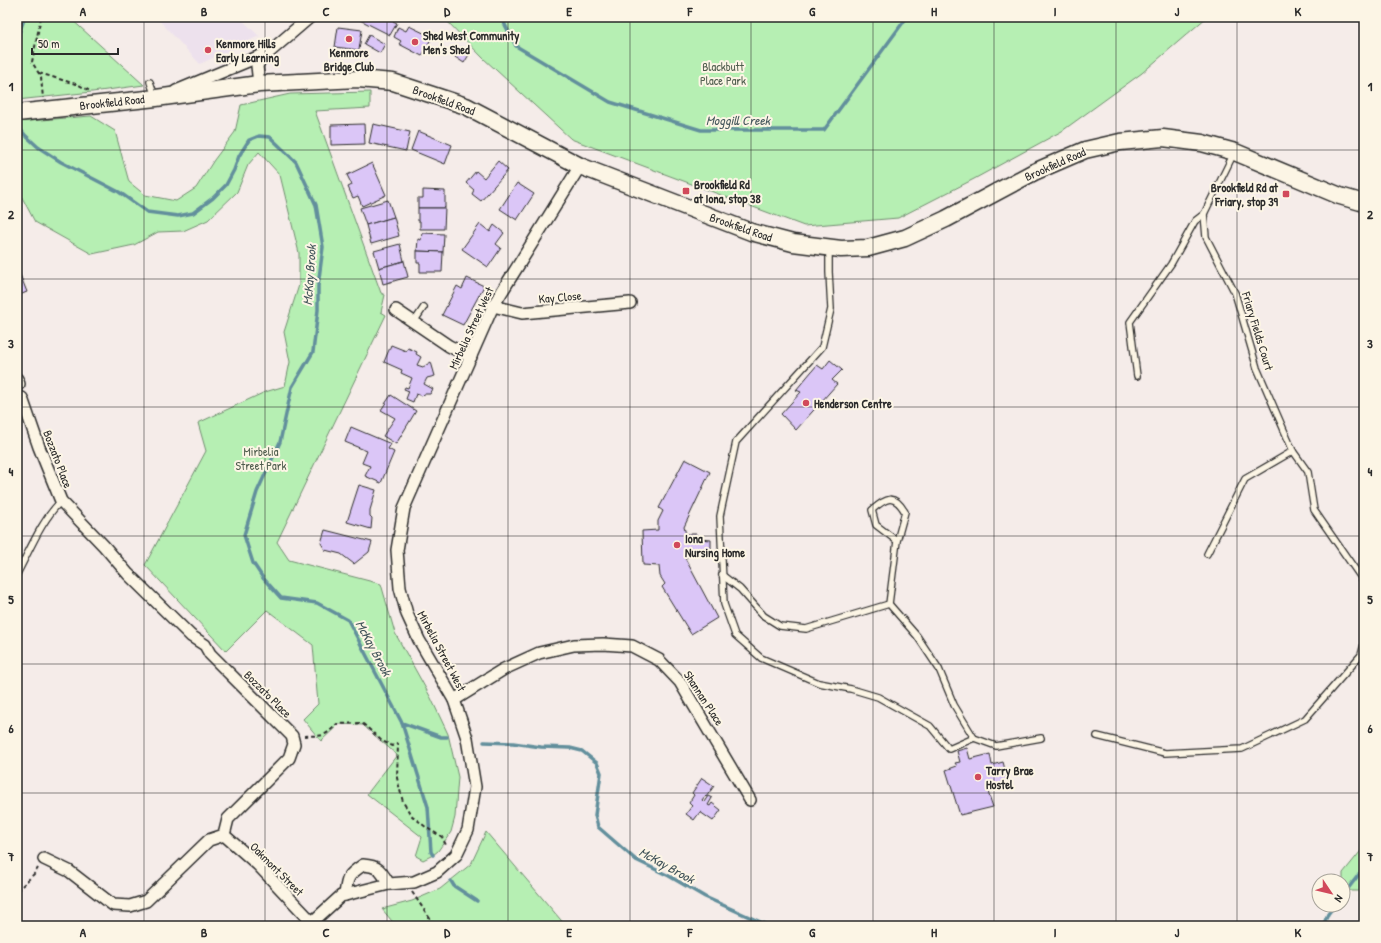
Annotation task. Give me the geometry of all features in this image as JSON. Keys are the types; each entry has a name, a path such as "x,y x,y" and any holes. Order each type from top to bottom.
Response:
{"main road":[{"name":"Brookfield Road","path":"21,113 259,84 358,79 393,82 466,106 580,166 751,232 793,243 841,249 868,248 905,238 946,220 1034,172 1085,150 1120,142 1163,138 1202,143 1235,152 1340,196 1364,203"}],"street":[{"path":"259,84 257,66 260,60 265,54 310,17"},
{"path":"159,97 265,54"},
{"name":"Mirbelia Street West","path":"310,924 341,896 389,884 414,882 437,872 456,854 468,830 475,787 467,738 454,700 419,640 407,614 400,588 397,550 404,508 493,306 580,166"},
{"name":"Kay Close","path":"493,306 522,313 630,303"},
{"path":"396,310 449,346 471,356"},
{"name":"Bozzato Place","path":"22,398 39,448 61,501 104,546 128,574 191,636 205,645 210,654 292,736 294,744 289,758 228,819 224,835"},
{"name":"Shannan Place","path":"454,700 504,669 539,653 574,645 603,644 632,646 659,660 680,682 750,800"},
{"path":"44,859 69,871 113,905 130,906 146,901 209,840 224,835"},
{"name":"Oakmont Street","path":"224,835 258,865 310,924"},
{"path":"345,895 346,881 354,871 363,865 373,865 382,872 389,884"}],"lane":[{"path":"150,82 159,97"},
{"path":"1137,376 1130,322 1171,264 1195,221 1204,214 1235,152"},
{"name":"Friary Fields Court","path":"1204,214 1206,237 1236,293 1257,368 1293,451 1308,472 1314,510 1364,582"},
{"path":"830,248 829,272 831,309 822,347 736,442 720,516 724,604 735,635 761,658 819,682 878,697 930,726 949,748 974,738"},
{"path":"414,322 424,307"},
{"path":"1207,554 1245,479 1293,451"},
{"path":"897,541 876,525 872,510 884,500 892,499 900,503 905,512 897,541 889,604 917,636 939,668 954,705 974,738 996,746 1041,738"},
{"path":"17,574 52,509 61,501"},
{"path":"722,575 740,589 764,616 780,626 806,629 889,604"},
{"path":"1097,736 1165,753 1242,749 1305,719 1361,655 1364,644"}],"path":[{"path":"41,17 32,62 39,73 43,99"},
{"path":"39,73 79,86 94,94"},
{"path":"292,736 320,737 326,735 337,724 362,723 388,745 393,746 397,743 397,778 403,802 411,815 427,828 442,837 447,847"},
{"path":"17,891 35,873 44,859"},
{"path":"415,898 435,926"}],"shaded area":[{"name":"Kenmore Hills Early Learning","path":"156,17 239,17 259,36 200,64"}],"green space":[{"path":"17,17 69,17 144,85 17,100"},
{"name":"Blackbutt Place Park","path":"443,17 1207,17 1142,73 1062,131 974,179 898,218 804,226 571,139 483,58"},
{"name":"Mirbelia Street Park","path":"370,92 370,108 315,111 381,293 385,295 381,312 386,315 277,542 289,560 381,584 395,633 431,698 448,734 458,777 455,817 451,832 438,851 423,860 416,856 422,837 367,794 397,755 363,725 339,724 321,741 303,719 318,704 313,645 267,610 226,651 145,565 206,451 198,423 265,392 285,386 290,362 284,332 299,285 299,253 280,175 259,152 248,165 237,192 208,220 183,231 158,232 134,245 92,254 35,222 17,188 17,122 91,116 115,131 129,182 145,195 176,201 196,188 214,160 235,132 241,105 290,94"},
{"path":"486,832 566,926 396,926 382,909 412,901 440,889 471,864"},
{"path":"1364,847 1364,891 1351,891 1351,873 1343,873"}],"building":[{"path":"361,17 385,17 397,23 390,35 360,20"},
{"name":"Shed West Community Men's Shed","path":"409,26 432,37 422,56 399,44 401,41 394,37 398,27 406,31"},
{"name":"Kenmore Bridge Club","path":"338,27 362,30 359,50 335,47"},
{"path":"369,35 385,44 380,53 364,44"},
{"path":"461,47 470,53 464,63 455,57"},
{"path":"364,124 365,144 331,145 331,125"},
{"path":"373,124 410,132 406,151 369,143"},
{"path":"418,131 452,145 445,164 411,150"},
{"path":"498,161 508,170 481,201 472,194 474,190 466,183 476,171 484,178"},
{"path":"372,163 386,195 362,206 358,196 353,198 348,187 352,185 347,175"},
{"path":"517,183 534,194 517,220 500,209"},
{"path":"423,190 445,191 445,208 418,208 418,198 423,198"},
{"path":"388,200 394,217 366,225 360,208"},
{"path":"418,208 445,208 444,229 420,229 420,221 418,221"},
{"path":"394,217 399,236 371,244 366,225"},
{"path":"480,224 490,232 494,225 504,233 496,244 501,248 488,267 462,249"},
{"path":"422,233 444,234 443,252 417,251 418,239 421,240"},
{"path":"400,244 404,261 379,268 374,251"},
{"path":"417,251 443,252 442,272 420,272 420,263 417,263"},
{"path":"404,261 408,277 383,284 379,268"},
{"path":"17,267 27,292 17,296"},
{"path":"467,278 484,286 463,325 442,315 457,286 462,289"},
{"path":"391,345 406,351 408,348 417,352 416,354 421,357 417,365 423,367 431,362 435,376 427,378 424,384 433,389 430,394 424,394 422,396 416,394 413,402 406,399 409,391 404,389 405,387 408,388 412,378 401,373 402,370 384,362"},
{"name":"Henderson Centre","path":"830,360 842,370 832,380 837,384 796,430 781,414 801,392 796,390 817,365 823,369"},
{"path":"391,395 416,411 396,444 383,436 395,418 381,410"},
{"path":"351,427 391,444 388,449 394,452 381,483 365,476 370,466 362,463 367,451 345,442"},
{"name":"Iona Nursing Home","path":"685,459 710,472 684,527 686,534 696,534 699,539 711,540 711,552 694,550 692,555 685,558 717,618 691,634 662,587 665,584 660,576 659,566 643,565 642,531 658,530 658,521 663,511 659,508"},
{"path":"359,485 376,490 370,510 370,516 372,518 371,529 347,522"},
{"path":"325,530 372,542 369,552 354,564 341,554 325,550 321,543"},
{"name":"Tarry Brae Hostel","path":"967,748 970,759 990,754 992,765 1003,762 1009,784 988,792 993,807 960,815 946,770 957,766 955,763 960,762 957,751"},
{"path":"702,778 714,786 702,800 704,802 708,796 712,798 708,805 710,806 712,803 721,810 713,821 700,812 694,820 686,814 692,806 689,803 694,795 692,793"}],"waterway":[{"name":"McKay Brook","path":"18,109 17,78 19,33 25,17"},
{"name":"Moggill Creek","path":"501,17 516,46 610,102 701,130 824,130 907,17"},
{"name":"McKay Brook","path":"18,117 19,128 38,147 61,162 119,192 147,212 178,216 193,213 213,198 226,185 239,156 249,140 259,136 270,137 296,162 316,205 323,247 318,286 318,310 313,352 292,387 280,442 257,492 244,535 253,563 263,578 281,598 317,603 348,620 402,723 428,807 431,852 433,855"},
{"name":"McKay Brook","path":"402,723 441,737 447,737"},
{"name":"McKay Brook","path":"484,742 570,748 582,751 597,763 601,773 595,815 598,827 636,860 669,876 705,897 769,926"},
{"name":"McKay Brook","path":"1351,885 1364,868"},
{"path":"451,881 454,886 477,901"},
{"name":"McKay Brook","path":"1323,926 1329,913"}],"place":[{"name":"Kenmore Bridge Club","path":"349,39"},
{"name":"Shed West Community Men's Shed","path":"415,42"},
{"name":"Kenmore Hills Early Learning","path":"208,50"},
{"name":"Brookfield Rd at Iona, stop 38","path":"686,191"},
{"name":"Brookfield Rd at Friary, stop 39","path":"1286,194"},
{"name":"Henderson Centre","path":"806,403"},
{"name":"Iona Nursing Home","path":"677,545"},
{"name":"Tarry Brae Hostel","path":"978,777"}]}
